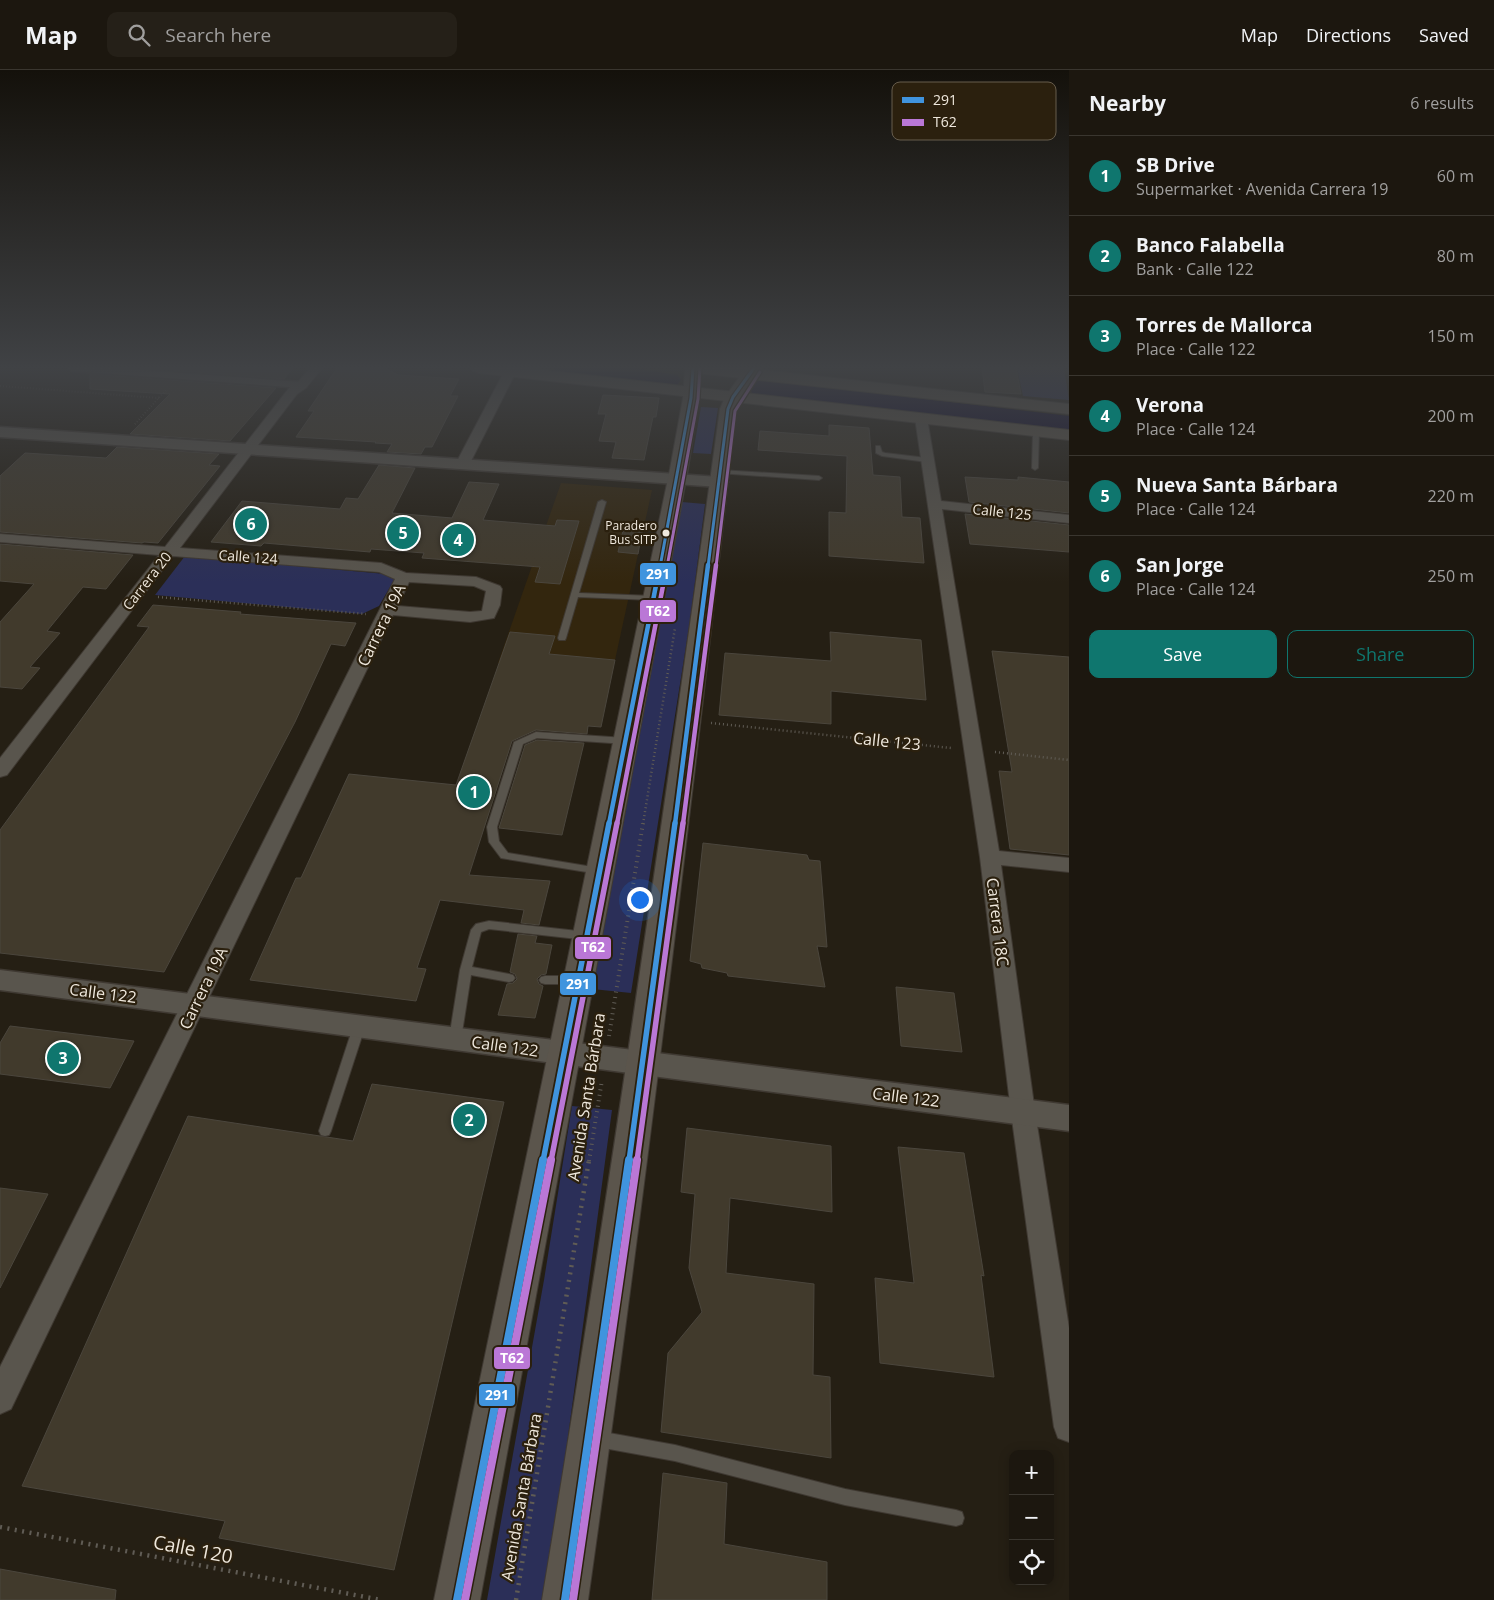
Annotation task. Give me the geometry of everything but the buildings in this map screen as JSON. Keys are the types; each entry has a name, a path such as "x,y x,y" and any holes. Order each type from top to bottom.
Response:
{"main road":[{"path":"457,1600 565,1054 683,439"},
{"path":"565,1600 590,1438 623,1061 689,721 724,439"}],"street":[{"path":"102,439 676,479 720,477"},
{"name":"Carrera 20","path":"0,771 256,439"},
{"path":"462,465 475,439"},
{"name":"Carrera 18C","path":"924,439 990,857 1023,1112 1069,1427"},
{"name":"Calle 125","path":"934,504 1069,519"},
{"name":"Calle 124","path":"0,538 381,568 404,577 476,582 494,589 492,605 488,614 470,617 387,613"},
{"name":"Carrera 19A","path":"0,1399 404,577"},
{"path":"990,857 1069,865"},
{"name":"Calle 122","path":"0,980 1069,1118"}],"lane":[{"path":"1035,468 1036,439"},
{"path":"878,447 879,453 884,456 927,460"},
{"path":"720,477 819,478"},
{"path":"562,638 602,502"},
{"path":"574,595 653,598"},
{"path":"600,871 505,856 494,842 492,827 519,742 536,735 626,741"},
{"path":"455,1040 466,970 476,930 489,925 588,936"},
{"path":"466,970 509,978"},
{"path":"545,980 579,980"},
{"path":"325,1132 359,1026"},
{"path":"590,1438 675,1453 846,1497 956,1518"}],"path":[{"path":"136,595 387,613"},
{"name":"Avenida Santa Bárbara","path":"516,1600 570,1284 623,1061 675,626"},
{"name":"Calle 123","path":"704,723 1069,760"},
{"name":"Calle 120","path":"0,1528 381,1600"}],"shaded area":[{"path":"695,439 713,439 711,454 693,453"},
{"path":"561,483 652,490 612,674 498,663"},
{"path":"682,502 705,504 690,621 631,993 592,989"},
{"path":"185,556 397,575 379,606 362,614 155,595"},
{"path":"572,1106 612,1110 546,1600 487,1600 544,1280"}],"transit line":[{"name":"291","path":"457,1600 684,439"},
{"name":"T62","path":"465,1600 691,439"},
{"name":"291","path":"565,1600 651,1005 724,439"},
{"name":"T62","path":"573,1600 658,1006 731,439"}],"place":[{"name":"San Jorge","path":"251,524"},
{"name":"Nueva Santa Bárbara","path":"403,533"},
{"name":"Paradero Bus SITP","path":"666,533"},
{"name":"Verona","path":"458,540"},
{"name":"SB Drive","path":"474,792"},
{"name":"Torres de Mallorca","path":"63,1058"},
{"name":"Banco Falabella","path":"469,1120"}]}
